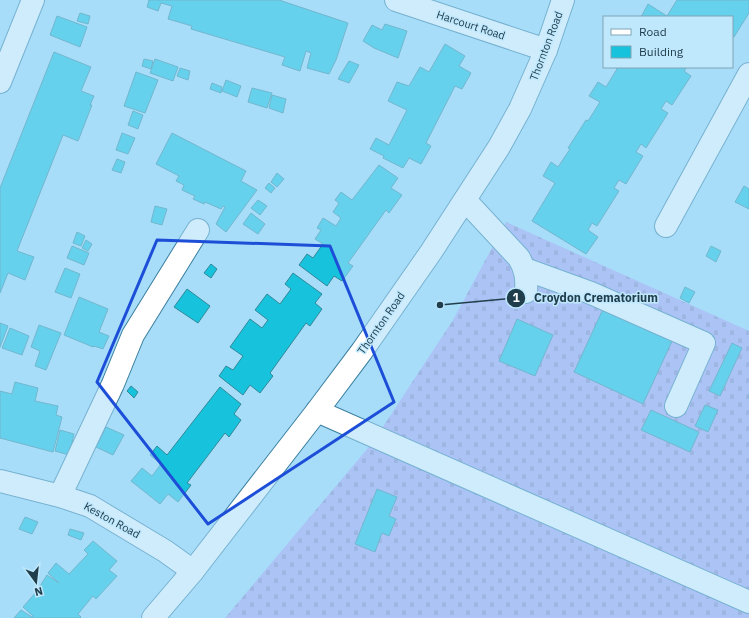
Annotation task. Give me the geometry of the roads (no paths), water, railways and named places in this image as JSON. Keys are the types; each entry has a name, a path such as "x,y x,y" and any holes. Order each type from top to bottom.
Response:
{"main road":[{"path":"0,82 33,0"},
{"name":"Harcourt Road","path":"396,0 546,50"},
{"name":"Thornton Road","path":"153,618 193,571 317,411 362,351 423,264 499,147 520,109 546,50 563,0"},
{"path":"666,226 749,74"},
{"path":"465,200 519,258 525,269 527,281 526,292"},
{"path":"60,496 113,384 133,335 198,230"},
{"path":"525,269 591,293 704,343 676,406"},
{"path":"317,411 749,602"},
{"name":"Keston Road","path":"0,481 60,496 90,506 166,551 193,571"}],"place":[{"name":"Croydon Crematorium","path":"440,305"}]}
